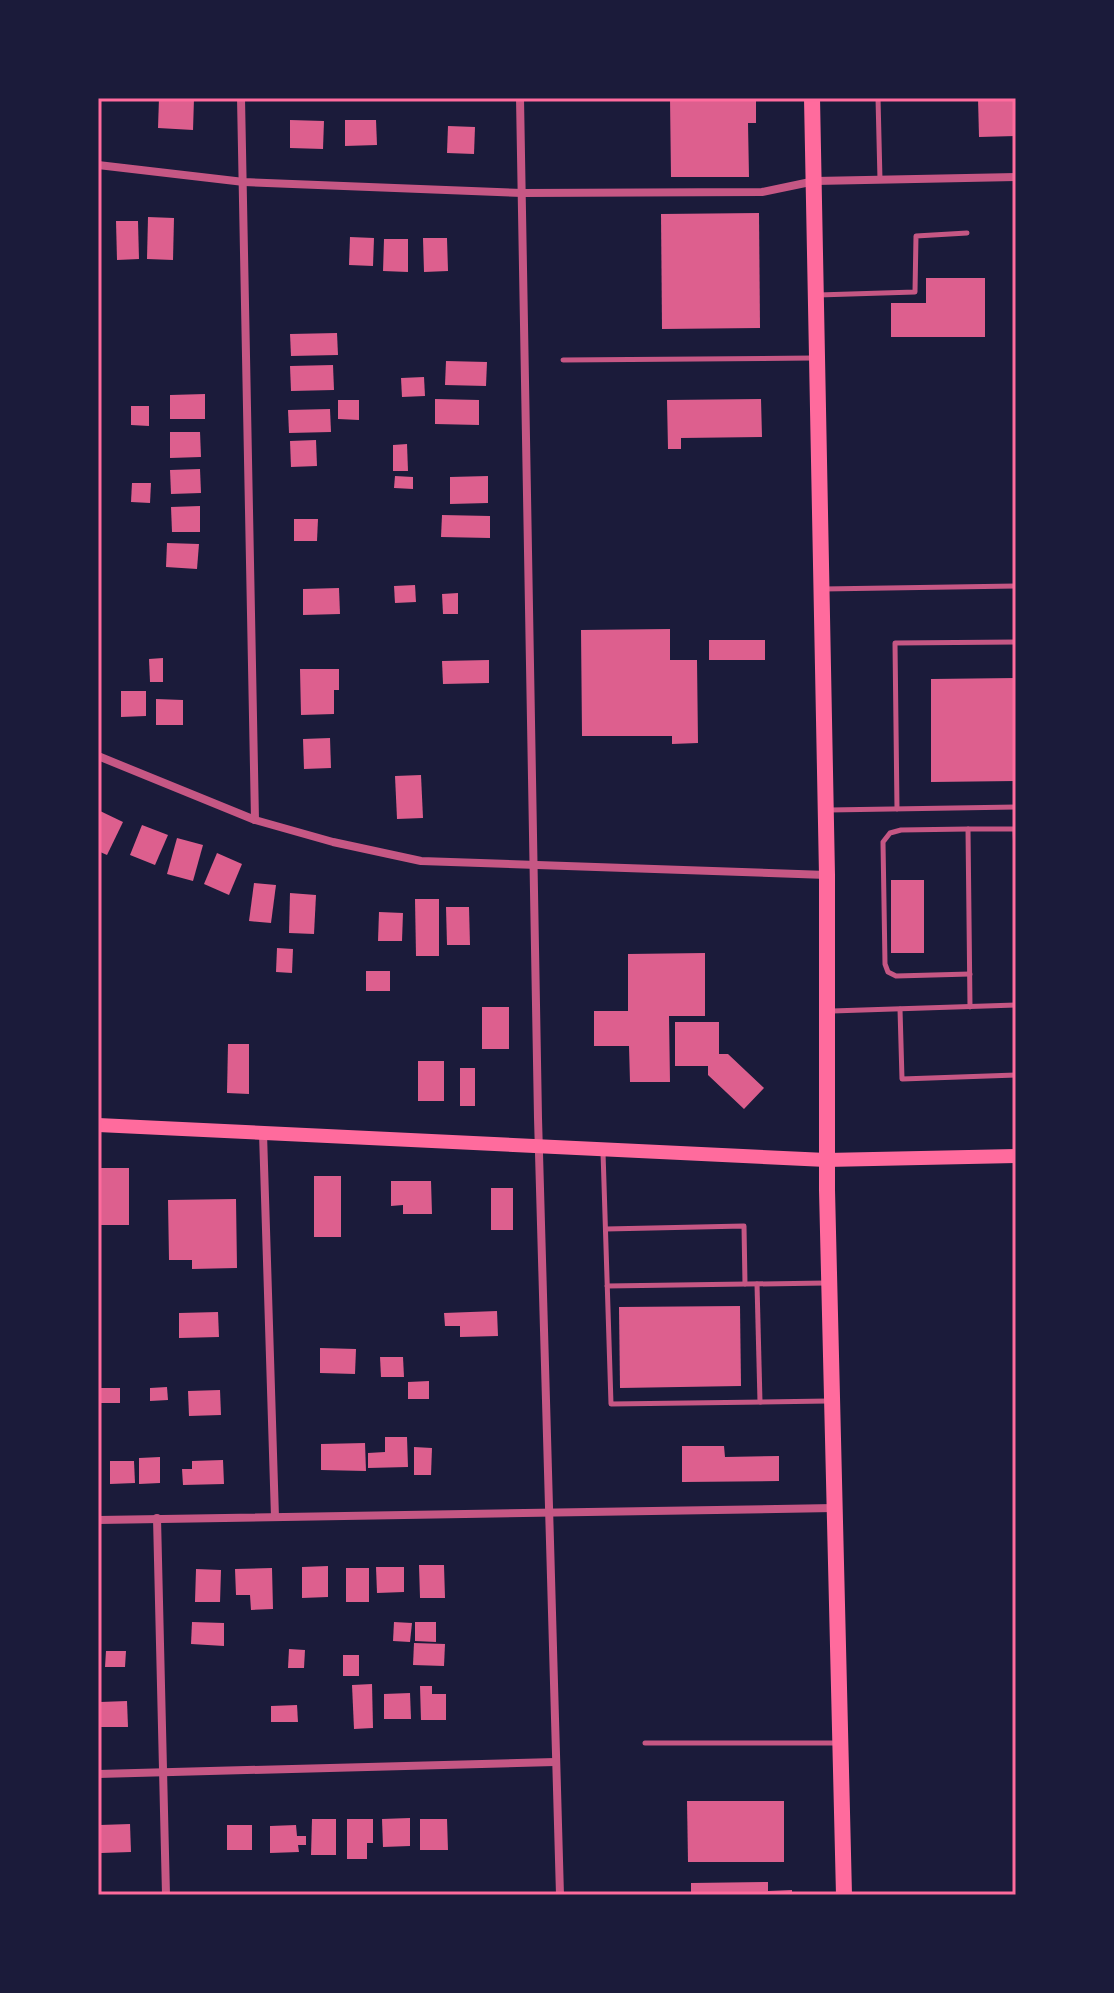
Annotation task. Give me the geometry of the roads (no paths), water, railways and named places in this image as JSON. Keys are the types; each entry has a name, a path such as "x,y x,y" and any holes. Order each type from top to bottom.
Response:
{"main road":[{"path":"812,98 827,875 826,1160 844,1895"},
{"path":"98,1125 826,1160 1016,1156"}],"street":[{"path":"241,98 255,820"},
{"path":"520,98 547,1511 560,1895"},
{"path":"98,165 244,182 522,193 762,192 815,181 1016,177"},
{"path":"98,756 255,820 333,842 421,861 827,875"},
{"path":"263,1133 275,1517"},
{"path":"98,1520 834,1508"},
{"path":"157,1518 166,1895"},
{"path":"98,1774 555,1762"}],"lane":[{"path":"878,98 880,180"},
{"path":"817,295 915,292 916,236 967,233"},
{"path":"563,360 818,358"},
{"path":"822,589 1016,586"},
{"path":"897,809 895,643 1016,642"},
{"path":"826,810 1016,807"},
{"path":"968,829 970,1007"},
{"path":"970,974 896,976 888,972 885,964 883,842 890,833 901,830 1015,829 1016,854"},
{"path":"827,1012 1016,1005"},
{"path":"900,1009 902,1079 1016,1075"},
{"path":"603,1151 611,1404 832,1401"},
{"path":"606,1229 744,1226 745,1284"},
{"path":"607,1286 829,1283"},
{"path":"757,1284 760,1402"},
{"path":"645,1743 840,1743"}]}
